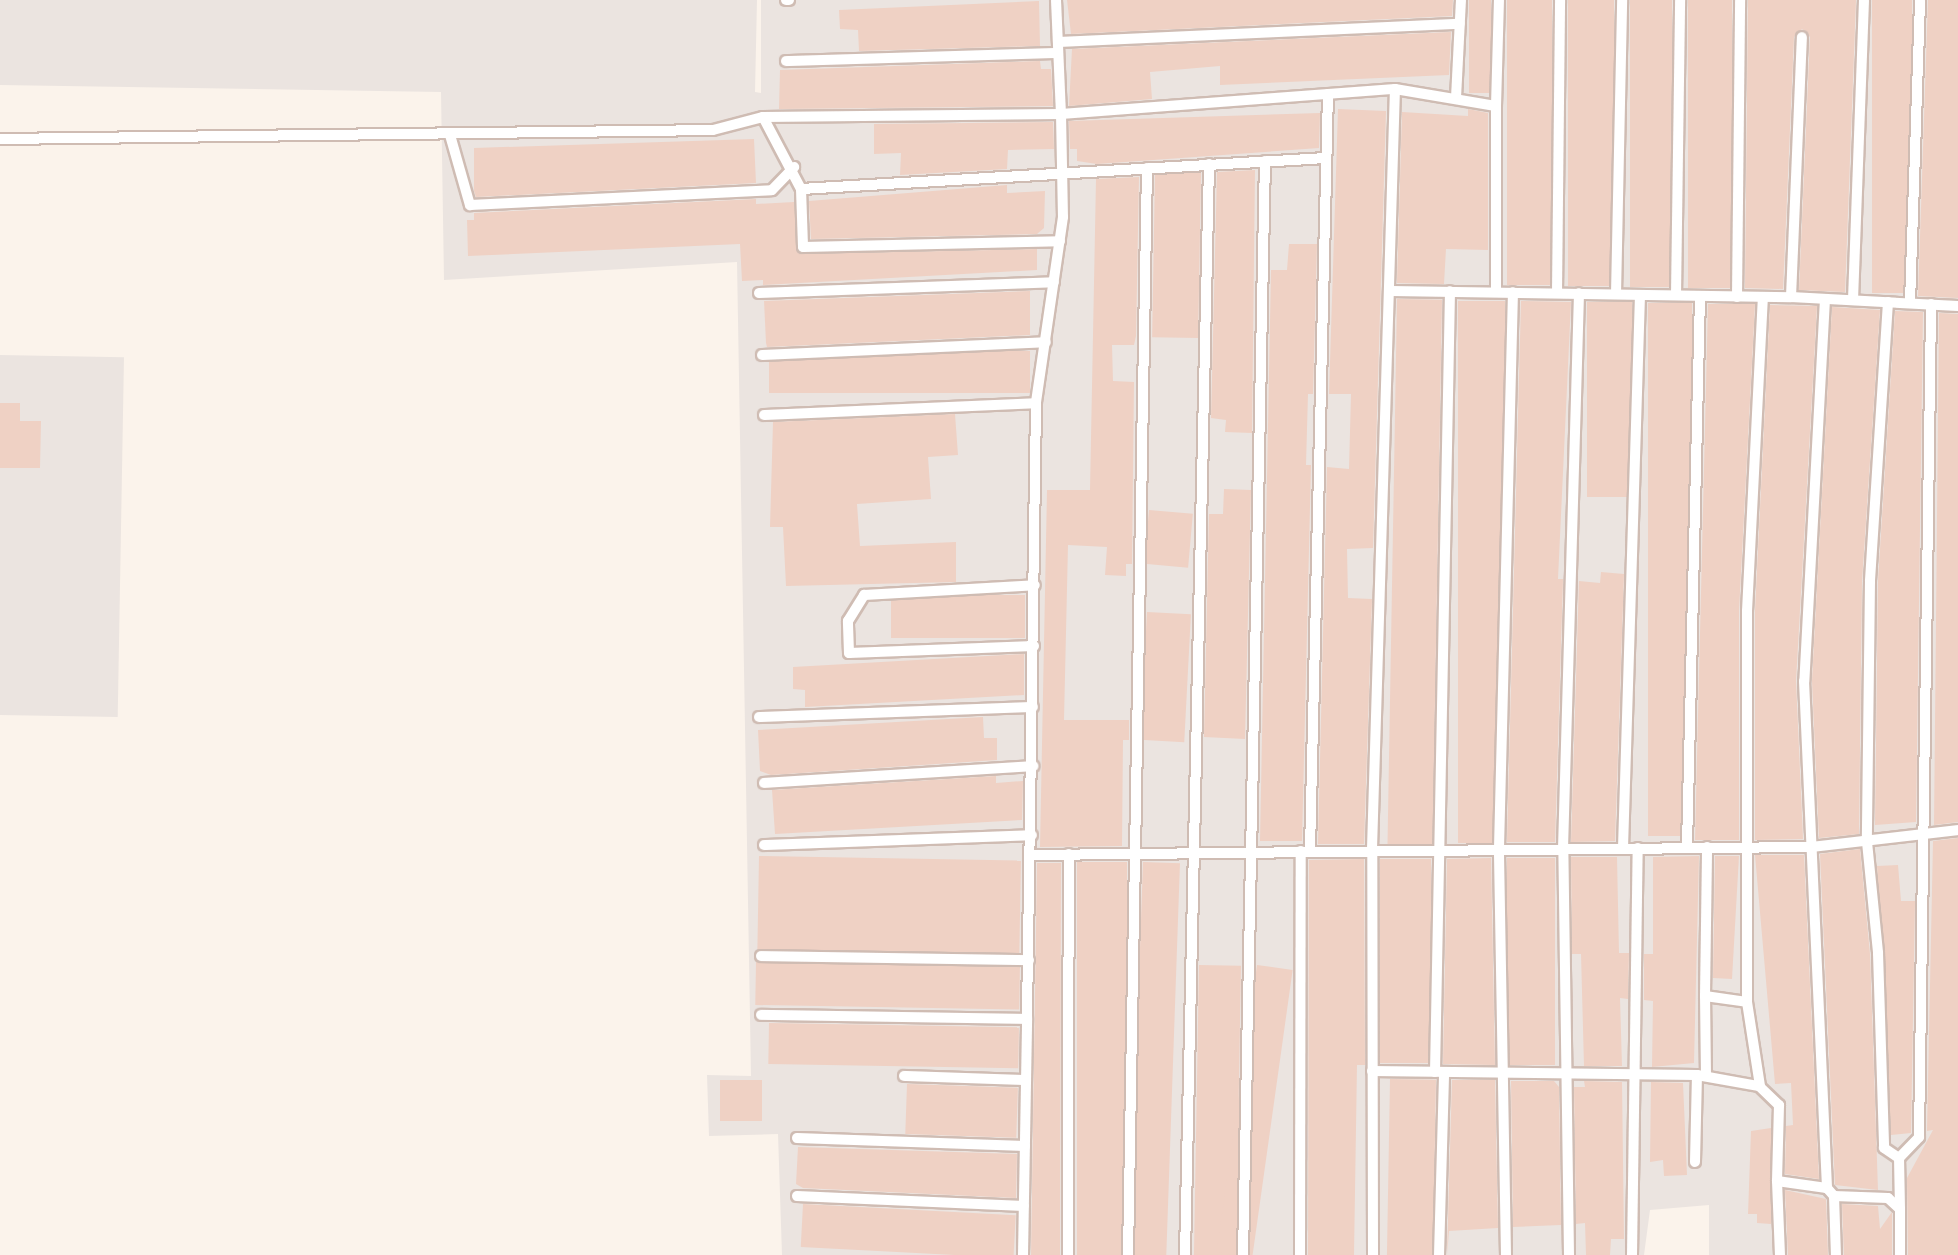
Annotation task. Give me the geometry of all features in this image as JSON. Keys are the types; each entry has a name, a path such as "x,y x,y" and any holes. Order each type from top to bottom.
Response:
{"lane":[{"path":"1023,1255 1037,403 1060,241 1062,172 1056,0"},
{"path":"1456,98 1461,0"},
{"path":"1496,292 1499,0"},
{"path":"1557,293 1560,0"},
{"path":"1616,294 1622,0"},
{"path":"1676,295 1680,0"},
{"path":"1737,297 1740,0"},
{"path":"1853,300 1864,0"},
{"path":"1910,303 1920,0"},
{"path":"786,61 1460,24"},
{"path":"1791,297 1802,37"},
{"path":"0,139 713,130 763,117 1061,114 1395,89 1496,106"},
{"path":"1373,1255 1372,849 1391,291 1395,89"},
{"path":"1300,1255 1305,850 1328,94"},
{"path":"763,117 794,167 801,188 803,247 1060,241"},
{"path":"450,135 470,205 772,190 794,167"},
{"path":"801,188 1326,158"},
{"path":"1243,1255 1248,852 1265,161"},
{"path":"1185,1255 1191,853 1209,164"},
{"path":"1128,1255 1132,854 1147,168"},
{"path":"759,293 1054,282"},
{"path":"1391,291 1791,297 1958,306"},
{"path":"1439,1255 1440,1072 1435,849 1450,291"},
{"path":"1506,1255 1499,848 1513,292"},
{"path":"1569,1255 1563,849 1579,293"},
{"path":"1623,848 1640,295"},
{"path":"1687,847 1700,296"},
{"path":"1760,1086 1747,1002 1747,611 1763,297"},
{"path":"1825,299 1804,681 1830,1192 1836,1255"},
{"path":"1888,302 1870,581 1867,842 1878,953 1884,1148 1899,1158"},
{"path":"1900,1255 1899,1158 1919,1137 1926,832 1931,304"},
{"path":"762,355 1046,342"},
{"path":"764,415 1037,403"},
{"path":"1034,646 849,653 848,621 864,595 1035,585"},
{"path":"759,717 1033,707"},
{"path":"764,783 1032,766"},
{"path":"1031,855 1372,849 1812,847 1958,830"},
{"path":"764,845 1032,835"},
{"path":"1695,1162 1702,1075 1707,847"},
{"path":"1632,1255 1637,1074 1638,848"},
{"path":"1068,1255 1069,854"},
{"path":"761,956 1029,960"},
{"path":"1705,996 1747,1002"},
{"path":"761,1015 1027,1019"},
{"path":"1372,1071 1702,1075 1760,1086 1779,1105 1777,1181 1780,1255"},
{"path":"904,1076 1026,1080"},
{"path":"797,1138 1025,1146"},
{"path":"1777,1181 1830,1192 1888,1198 1900,1209"},
{"path":"797,1196 1024,1206"}],"shaded area":[{"path":"0,0 757,0 755,92 761,93 761,0 1958,0 1958,1255 1709,1255 1709,1205 1650,1210 1644,1255 782,1255 778,1134 709,1136 707,1075 751,1076 737,262 444,280 441,92 0,85"},
{"path":"0,355 124,357 118,717 0,715"}],"building":[{"path":"1067,0 1453,0 1452,16 1071,34"},
{"path":"1469,0 1491,0 1491,93 1469,93"},
{"path":"1507,0 1552,0 1552,285 1507,285"},
{"path":"1568,0 1614,0 1614,286 1568,286"},
{"path":"1630,0 1672,0 1672,287 1630,287"},
{"path":"1688,0 1732,0 1732,288 1688,288"},
{"path":"1748,0 1856,0 1845,292 1799,290 1810,37 1802,29 1794,37 1783,289 1745,288"},
{"path":"1872,0 1912,0 1912,293 1872,293"},
{"path":"1928,0 1958,0 1958,298 1918,296"},
{"path":"1039,1 1040,46 859,51 858,30 840,29 839,10"},
{"path":"1451,32 1449,75 1220,85 1220,66 1150,72 1152,99 1069,106 1072,49"},
{"path":"1040,61 1041,69 1051,69 1053,106 779,109 780,70"},
{"path":"1338,109 1386,111 1373,548 1347,549 1348,598 1372,599 1364,844 1318,844 1327,467 1349,469 1351,394 1329,394"},
{"path":"1468,109 1488,113 1488,250 1446,249 1444,284 1397,283 1402,112 1468,116"},
{"path":"1320,113 1319,148 1097,164 1077,161 1077,149 1070,149 1069,121"},
{"path":"1053,122 1054,149 1008,150 1007,169 900,175 901,153 874,154 874,124"},
{"path":"754,139 756,183 476,197 474,191 474,148"},
{"path":"1255,170 1252,433 1225,432 1226,420 1211,418 1217,172"},
{"path":"1155,172 1201,173 1198,338 1152,337"},
{"path":"1139,177 1136,336 1134,345 1112,345 1113,381 1134,382 1132,564 1126,564 1126,576 1105,575 1107,547 1068,545 1064,720 1129,720 1129,740 1123,740 1122,846 1040,847 1047,490 1090,490 1096,179"},
{"path":"1007,185 1007,193 1045,191 1044,228 1037,234 811,239 809,201"},
{"path":"756,199 756,204 794,202 800,254 1037,249 1037,270 763,285 763,280 742,281 740,244 468,256 467,220 474,220 474,213"},
{"path":"1289,244 1317,244 1313,394 1308,394 1306,465 1311,465 1302,841 1260,841 1271,270 1287,270"},
{"path":"1030,291 1030,335 767,347 766,343 764,301"},
{"path":"1397,299 1442,300 1432,845 1387,844"},
{"path":"1458,301 1505,301 1505,843 1458,843"},
{"path":"1521,301 1571,302 1558,579 1563,579 1555,842 1507,842"},
{"path":"1587,302 1632,302 1632,497 1587,497"},
{"path":"1648,303 1692,303 1692,836 1648,836"},
{"path":"1708,304 1755,304 1739,611 1739,840 1695,840"},
{"path":"1770,305 1817,306 1796,681 1803,839 1755,840 1755,611"},
{"path":"1832,307 1880,310 1862,581 1859,834 1819,838 1812,681"},
{"path":"1895,311 1923,312 1916,822 1875,825 1878,581"},
{"path":"1939,313 1958,314 1958,822 1934,825"},
{"path":"769,351 1030,351 1030,393 769,393"},
{"path":"0,403 20,403 20,421 41,421 40,468 0,468"},
{"path":"955,414 958,455 928,457 931,499 857,504 860,546 956,542 956,582 786,586 783,527 770,527 773,422"},
{"path":"1224,489 1251,490 1245,739 1204,737 1209,514 1223,514"},
{"path":"1149,510 1193,514 1188,568 1144,564"},
{"path":"1601,572 1624,574 1615,841 1571,842 1579,581 1600,583"},
{"path":"891,595 1025,595 1025,638 891,638"},
{"path":"1147,612 1191,614 1184,742 1140,740"},
{"path":"1024,654 1024,695 805,707 805,690 793,689 793,667"},
{"path":"983,717 984,738 997,738 997,760 771,775 760,771 758,730"},
{"path":"996,776 996,783 1023,781 1022,820 775,834 772,790"},
{"path":"1958,838 1958,1255 1908,1255 1907,1178 1933,1130 1927,1131 1933,841"},
{"path":"1860,849 1870,954 1878,1190 1835,1185 1820,854"},
{"path":"1755,855 1804,855 1819,1179 1785,1174 1786,1126 1793,1125 1791,1083 1775,1084"},
{"path":"759,856 1021,861 1019,956 757,951"},
{"path":"1699,856 1694,1063 1652,1067 1653,1001 1644,1000 1644,954 1653,954 1653,857"},
{"path":"1715,856 1739,856 1732,979 1713,978"},
{"path":"1571,857 1617,857 1619,953 1629,953 1628,999 1620,998 1622,1066 1584,1066 1581,954 1572,954"},
{"path":"1491,858 1495,1065 1443,1064 1447,859"},
{"path":"1507,858 1555,858 1555,1065 1507,1065"},
{"path":"1364,859 1365,1065 1357,1065 1354,1255 1308,1255 1309,860"},
{"path":"1380,859 1431,859 1431,1063 1380,1063"},
{"path":"1077,862 1127,862 1127,1255 1077,1255"},
{"path":"1143,862 1180,863 1166,1255 1129,1255"},
{"path":"1037,863 1061,863 1060,1255 1031,1255"},
{"path":"1898,865 1901,901 1915,901 1911,1133 1891,1135 1877,866"},
{"path":"756,962 1020,967 1019,1010 755,1005"},
{"path":"1199,965 1241,966 1236,1255 1194,1255"},
{"path":"1257,965 1293,970 1253,1255 1217,1252"},
{"path":"769,1023 1019,1027 1018,1068 768,1064"},
{"path":"1390,1079 1436,1080 1433,1255 1387,1255"},
{"path":"720,1080 762,1080 762,1121 720,1121"},
{"path":"1452,1080 1495,1080 1498,1228 1449,1231 1447,1255"},
{"path":"1511,1081 1554,1081 1559,1087 1561,1225 1513,1227"},
{"path":"1584,1081 1622,1082 1624,1239 1611,1239 1610,1255 1586,1255 1585,1223 1576,1224 1574,1087 1585,1087"},
{"path":"1651,1082 1683,1083 1687,1175 1664,1176 1663,1160 1650,1162"},
{"path":"907,1084 1018,1088 1016,1138 905,1134"},
{"path":"1771,1128 1771,1224 1757,1223 1757,1214 1748,1214 1751,1131"},
{"path":"798,1147 1017,1154 1016,1198 803,1188 796,1184"},
{"path":"1785,1190 1826,1199 1828,1255 1788,1255"},
{"path":"803,1204 1016,1215 1014,1255 955,1255 801,1247"},
{"path":"1842,1204 1878,1206 1880,1229 1892,1212 1892,1255 1844,1255"}]}
